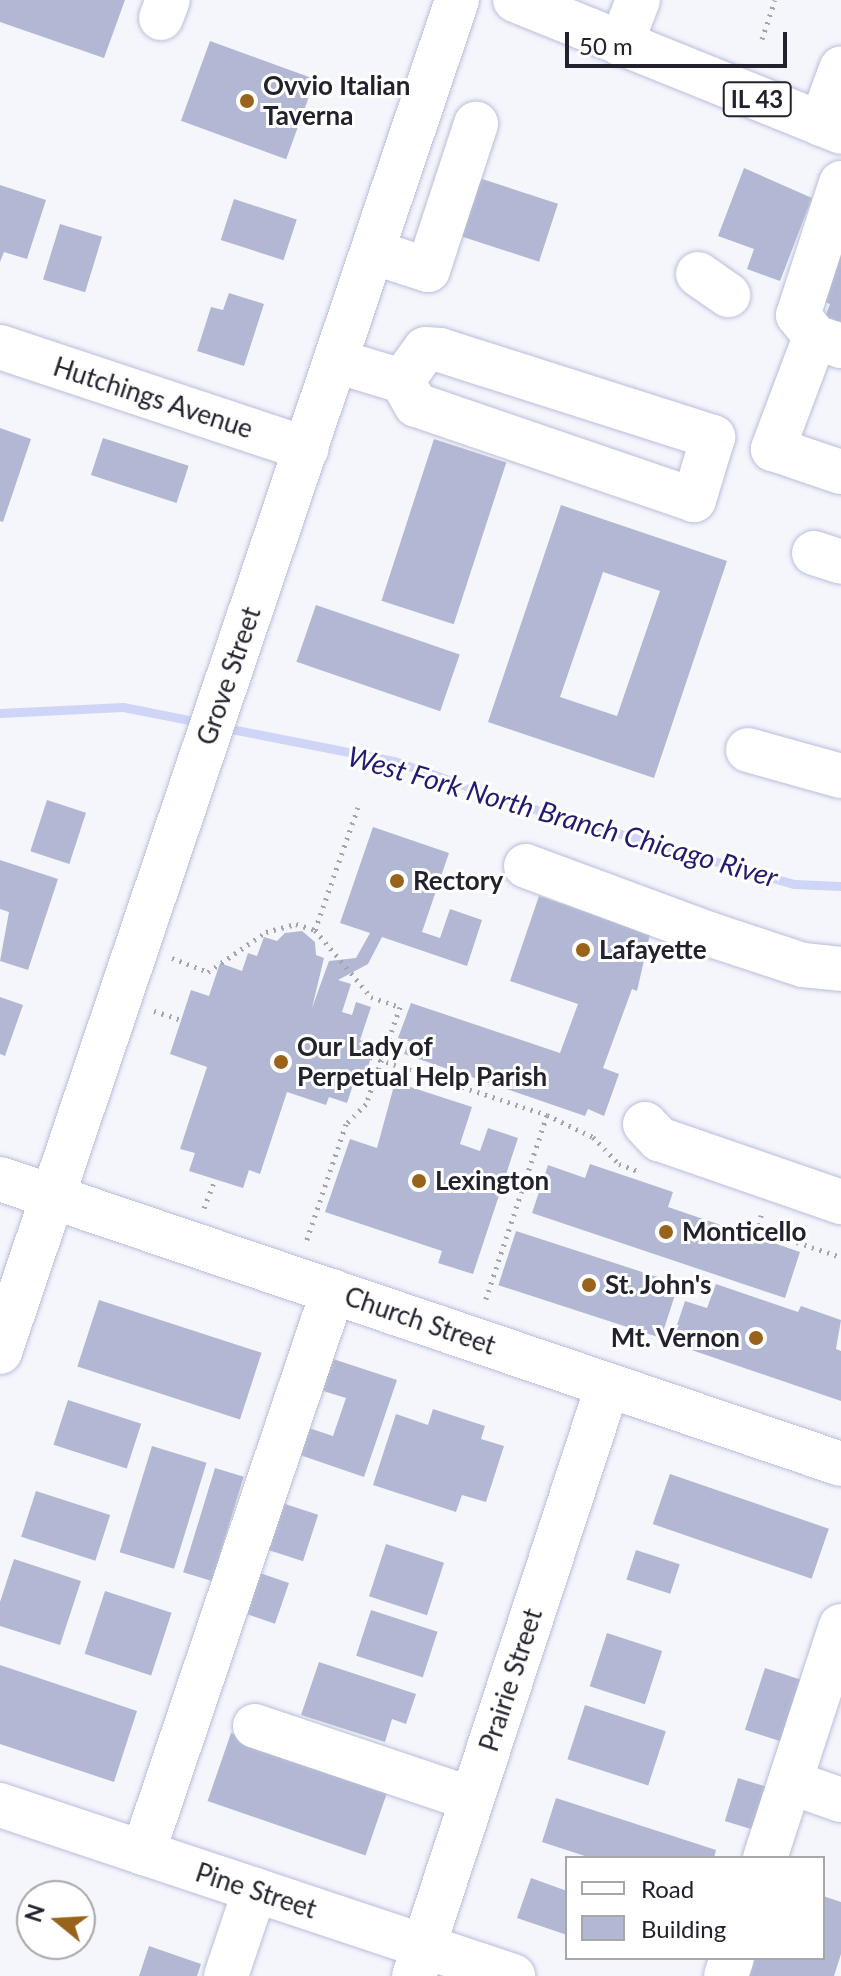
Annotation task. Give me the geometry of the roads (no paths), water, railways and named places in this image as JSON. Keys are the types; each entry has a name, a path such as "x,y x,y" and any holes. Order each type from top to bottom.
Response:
{"street":[{"name":"Grove Street","path":"0,1352 457,0"},
{"name":"IL 43","path":"515,0 831,128"},
{"path":"621,44 638,0"},
{"path":"831,128 841,69"},
{"path":"373,252 428,270 476,124"},
{"path":"841,183 798,315 828,342 773,449 841,472"},
{"name":"Hutchings Avenue","path":"0,347 306,449"},
{"path":"336,361 402,381 416,405 694,500 713,437 440,350 425,349 402,381"},
{"path":"748,750 841,776"},
{"path":"526,866 709,934 803,965 841,969"},
{"path":"645,1124 659,1139 841,1202"},
{"name":"Church Street","path":"0,1179 841,1464"},
{"path":"143,1853 333,1291"},
{"name":"Prairie Street","path":"419,1961 608,1385"},
{"path":"766,1856 841,1626"},
{"path":"255,1726 472,1799"},
{"path":"790,1782 841,1800"},
{"name":"Pine Street","path":"0,1805 255,1890 419,1961 513,1976"},
{"path":"226,1976 255,1890"}],"waterway":[{"name":"West Fork North Branch Chicago River","path":"0,713 123,707 199,722"},
{"name":"West Fork North Branch Chicago River","path":"221,727 394,761 527,807 794,884 841,886"}],"place":[{"name":"Ovvio Italian Taverna","path":"247,101"},
{"name":"Rectory","path":"397,881"},
{"name":"Lafayette","path":"583,950"},
{"name":"Our Lady of Perpetual Help Parish","path":"281,1062"},
{"name":"Lexington","path":"419,1181"},
{"name":"Monticello","path":"666,1232"},
{"name":"St. John's","path":"589,1285"},
{"name":"Mt. Vernon","path":"756,1338"}]}
